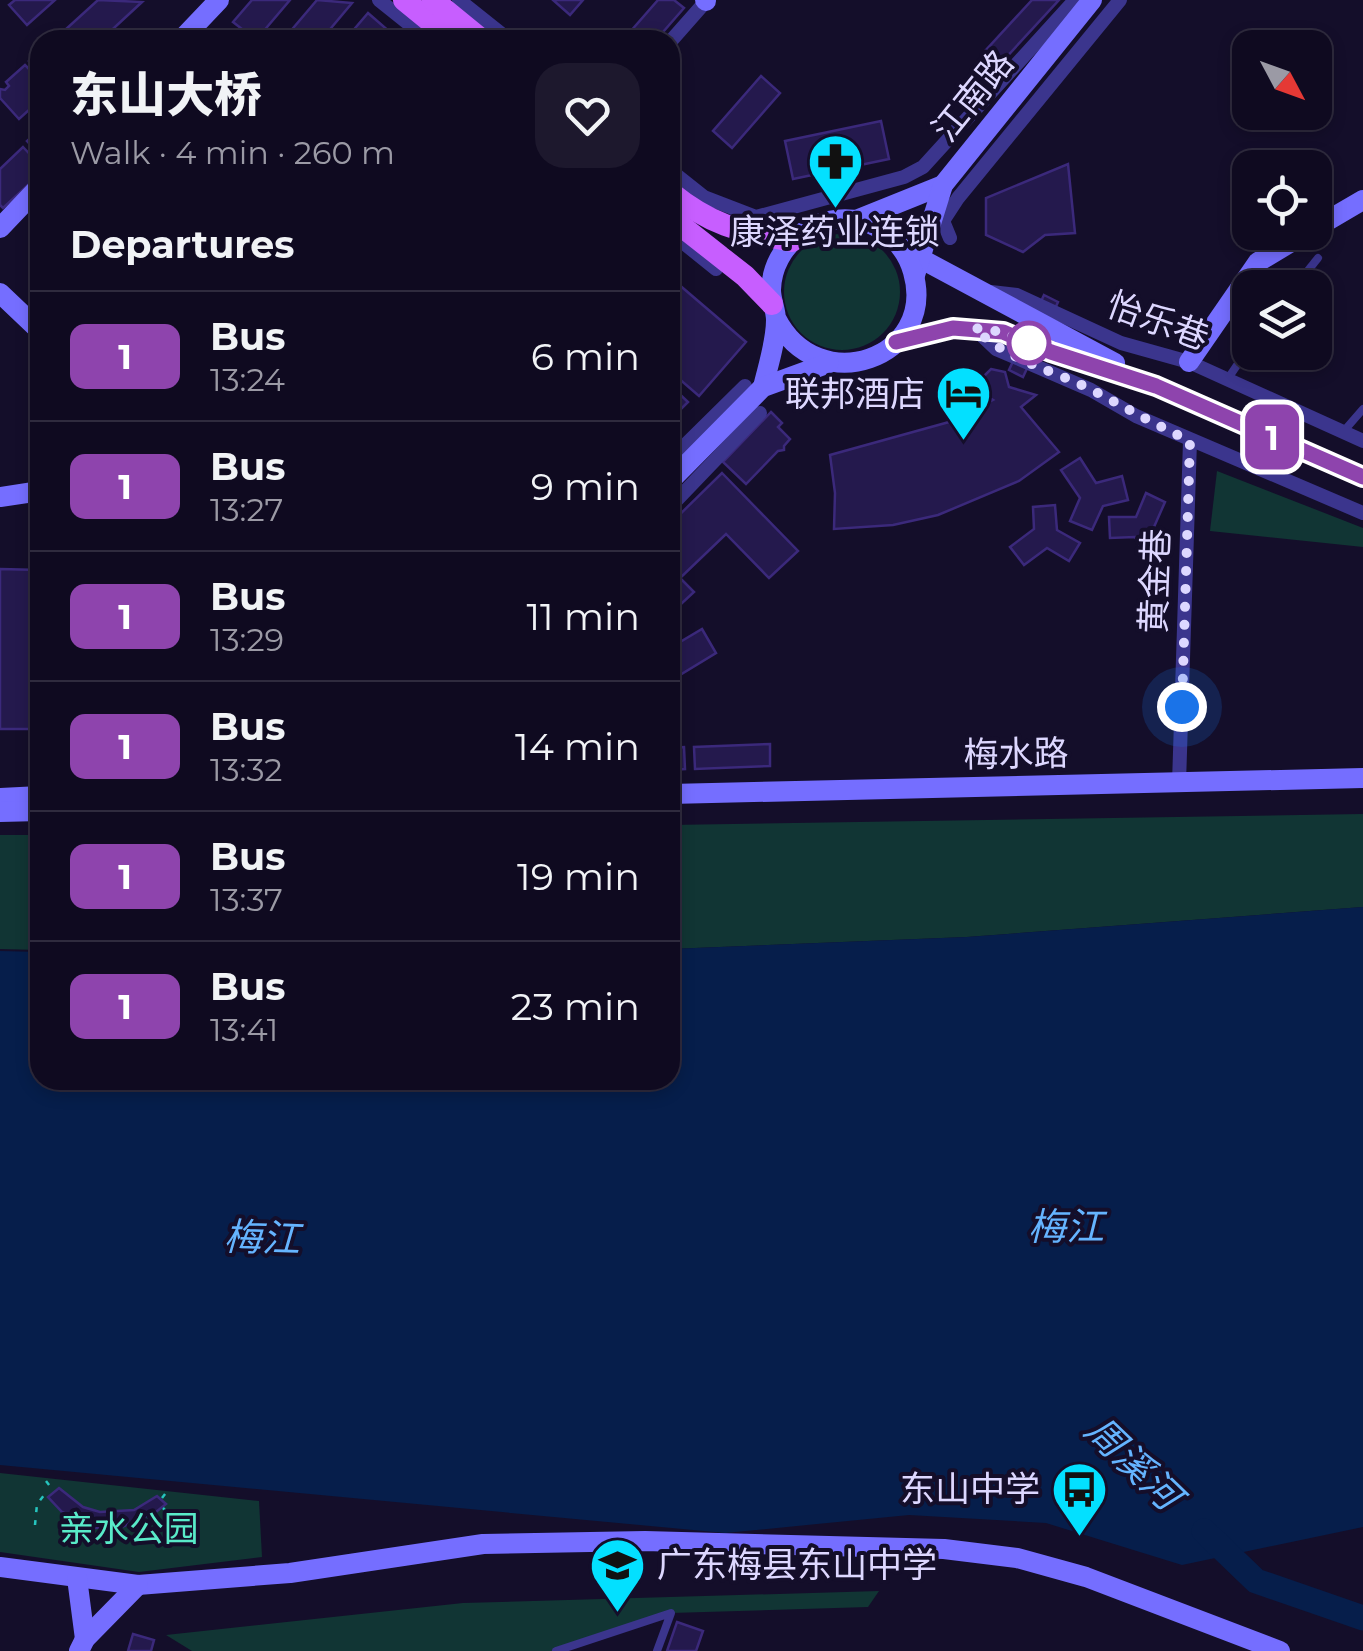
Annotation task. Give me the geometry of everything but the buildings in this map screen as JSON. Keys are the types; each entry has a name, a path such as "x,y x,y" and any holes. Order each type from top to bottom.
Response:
{"main road":[{"path":"190,30 219,0"},
{"path":"404,0 441,30"},
{"path":"433,0 470,30"},
{"name":"江南路","path":"912,261 943,185 1092,0"},
{"name":"江南路","path":"856,220 943,185"},
{"path":"0,228 30,196"},
{"path":"680,200 718,224 792,240"},
{"path":"1332,218 1363,200"},
{"path":"680,470 754,386 774,311 773,276 784,251 792,240 816,225 842,219 882,230 912,261 985,292 1156,386 1363,477"},
{"path":"680,224 745,276 774,311 792,342 829,363"},
{"path":"1188,362 1258,262 1278,250"},
{"path":"754,386 829,363 858,363 885,351 912,318 912,261"},
{"path":"0,294 30,322"},
{"path":"896,342 953,328 1003,332 1156,386"},
{"path":"0,497 30,492"},
{"name":"梅水路","path":"680,794 1363,778"},
{"path":"0,798 30,796"},
{"path":"0,812 30,811"},
{"path":"0,1567 138,1585 290,1573 483,1544 645,1541 944,1549 1017,1558 1086,1577 1280,1651"},
{"path":"77,1578 82,1645"},
{"path":"82,1645 138,1585"}],"street":[{"path":"380,0 418,30"},
{"path":"459,0 496,30"},
{"path":"680,30 706,0"},
{"path":"680,178 704,197 756,216 904,178 922,167 1075,0"},
{"path":"950,238 943,220 958,198 1120,0"},
{"path":"680,240 716,269"},
{"name":"怡乐巷","path":"985,292 1018,295 1121,343 1188,362 1363,441"},
{"path":"974,328 996,349 1091,390 1136,416 1363,513"},
{"path":"680,451 754,386"},
{"path":"680,497 760,413"},
{"name":"黄金巷","path":"1179,783 1190,441"}],"lane":[{"path":"1308,270 1318,258"},
{"path":"1227,380 1234,370"},
{"path":"1343,432 1363,409"},
{"path":"556,1651 671,1613 657,1651"}],"path":[{"path":"46,1481 52,1490"},
{"path":"162,1498 169,1489"},
{"path":"34,1525 38,1504 45,1494"},
{"path":"163,1508 168,1514 166,1534"}],"green space":[{"path":"842,234 864,238 883,251 896,270 900,292 896,314 883,333 864,346 842,350 820,346 801,333 788,314 784,292 788,270 801,251 820,238"},
{"path":"1217,471 1363,528 1363,547 1210,531"},
{"path":"1363,814 1363,907 967,937 680,949 680,825"},
{"path":"0,835 30,835 30,950 0,949"},
{"name":"亲水公园","path":"0,1473 259,1501 262,1557 139,1572 0,1552"},
{"path":"879,1591 868,1607 671,1613 558,1651 192,1651 166,1635 463,1603"}],"water":[{"name":"梅江","path":"1363,907 1363,1527 1182,1565 1046,1523 909,1515 725,1533 0,1465 0,951 30,952 30,1090 680,1090 680,949 967,937"}],"waterway":[{"name":"周溪河","path":"1204,1531 1256,1581 1363,1618"}],"bus line":[{"name":"1","path":"896,342 953,328 1003,332 1156,386 1363,477"}],"place":[{"name":"康泽药业连锁","path":"835,210"},
{"name":"联邦酒店","path":"964,443"},
{"name":"东山中学","path":"1079,1538"},
{"name":"广东梅县东山中学","path":"618,1614"}],"route":[{"path":"1029,343 1003,332 974,328 996,349 1091,390 1190,441 1182,707"}]}
